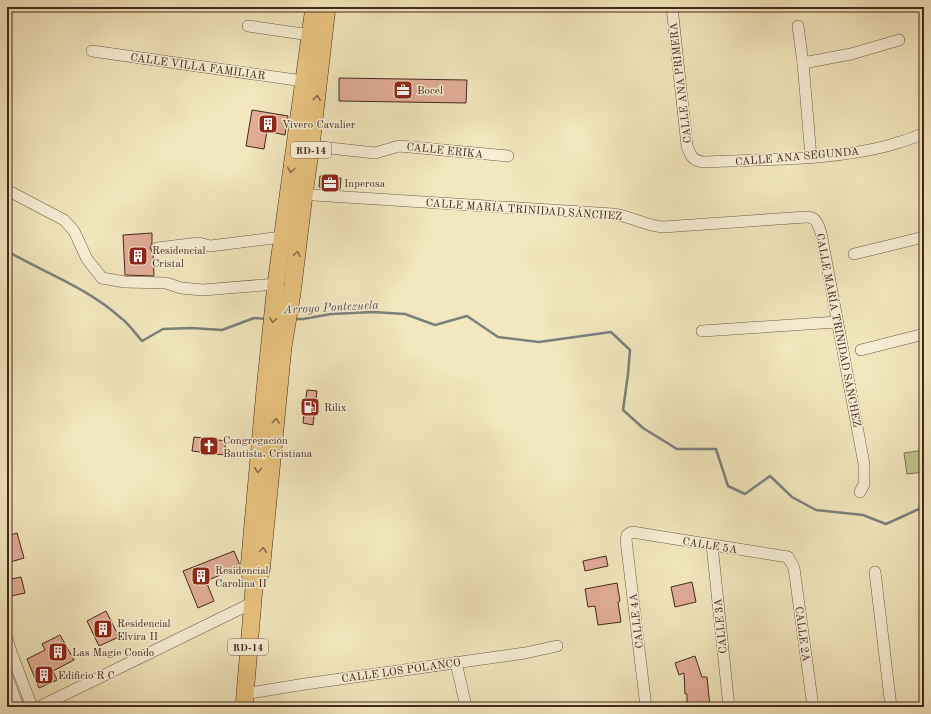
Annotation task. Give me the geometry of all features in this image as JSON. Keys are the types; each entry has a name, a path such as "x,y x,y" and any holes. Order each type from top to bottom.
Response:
{"main road":[{"name":"RD-14","path":"244,701 253,595 249,569 276,347 281,290 296,194 303,81 314,7"},
{"name":"RD-14","path":"281,290 282,237 311,146 327,7"}],"street":[{"name":"CALLE ANA PRIMERA","path":"672,7 687,146 691,158"},
{"path":"248,26 310,35"},
{"path":"798,26 803,63 811,157"},
{"path":"803,63 851,54 899,40"},
{"name":"CALLE VILLA FAMILIAR","path":"92,51 303,81"},
{"name":"CALLE ANA SEGUNDA","path":"691,158 704,162 844,154 913,139 924,133"},
{"name":"CALLE ERIKA","path":"311,146 375,153 399,146 508,156"},
{"path":"7,190 64,220 74,231 87,259 102,278 125,282 166,283 181,288 203,290 281,290"},
{"name":"CALLE MARÍA TRINIDAD SÁNCHEZ","path":"296,194 625,215 652,226 663,227 792,218 813,218 816,220 821,233 864,464 864,484 860,492"},
{"path":"157,248 199,243 210,246 282,237"},
{"path":"854,254 924,237"},
{"path":"702,331 837,322"},
{"path":"861,350 924,334"},
{"name":"CALLE 5A","path":"628,535 632,532 788,557 791,562"},
{"name":"CALLE 4A","path":"628,535 626,540 646,707"},
{"name":"CALLE 3A","path":"712,545 729,707"},
{"name":"CALLE 2A","path":"791,562 794,568 813,707"},
{"path":"875,572 891,707"},
{"path":"39,707 253,595"},
{"path":"7,638 32,707"},
{"name":"CALLE LOS POLANCO","path":"244,701 305,684 524,653 557,646"},
{"path":"456,662 466,707"},
{"path":"7,678 18,707"}],"green space":[{"path":"924,450 924,472 907,474 904,453"}],"building":[{"name":"Bocel","path":"339,78 467,80 466,103 339,101"},
{"name":"Vivero Cavalier","path":"252,110 288,116 285,135 267,131 264,149 246,146"},
{"name":"Inperosa","path":"320,176 341,178 340,189 319,187"},
{"name":"Residencial Cristal","path":"152,233 152,243 150,248 153,253 154,276 125,275 123,235"},
{"name":"Rilix","path":"307,390 317,391 313,425 303,423"},
{"name":"Congregación Bautista, Cristiana","path":"194,437 226,441 224,455 192,451"},
{"path":"17,533 24,558 7,563 7,536"},
{"name":"Residencial Carolina II","path":"234,551 239,567 206,581 214,601 198,608 183,571"},
{"path":"606,556 608,566 585,571 583,561"},
{"path":"21,577 25,593 11,596 7,580"},
{"path":"692,582 696,602 675,607 671,587"},
{"path":"617,583 621,622 598,625 595,606 588,607 585,589"},
{"name":"Residencial Elvira II","path":"106,611 119,637 99,646 87,621"},
{"path":"60,635 74,660 53,671 57,680 39,688 27,659 45,650 42,644"},
{"path":"695,656 702,677 707,677 710,707 687,707 684,673 679,675 675,663"}],"waterway":[{"name":"Arroyo Pontezuela","path":"7,251 95,298 124,320 142,341 163,329 191,328 222,330 254,318 267,319"},
{"name":"Arroyo Pontezuela","path":"294,319 303,319 331,314 373,312 405,314 435,325 467,316 498,337 539,342 611,332 630,350 623,410 643,428 677,449 716,449 728,486 745,494 770,476 792,497 816,510 863,515 886,524 921,508 924,511"}],"place":[{"name":"Bocel","path":"403,90"},
{"name":"Vivero Cavalier","path":"268,124"},
{"name":"Inperosa","path":"330,183"},
{"name":"Residencial Cristal","path":"138,256"},
{"name":"Rilix","path":"310,407"},
{"name":"Congregación Bautista, Cristiana","path":"209,446"},
{"name":"Residencial Carolina II","path":"201,576"},
{"name":"Residencial Elvira II","path":"103,629"},
{"name":"Las Magie Condo","path":"58,652"},
{"name":"Edificio R C","path":"44,675"}]}
